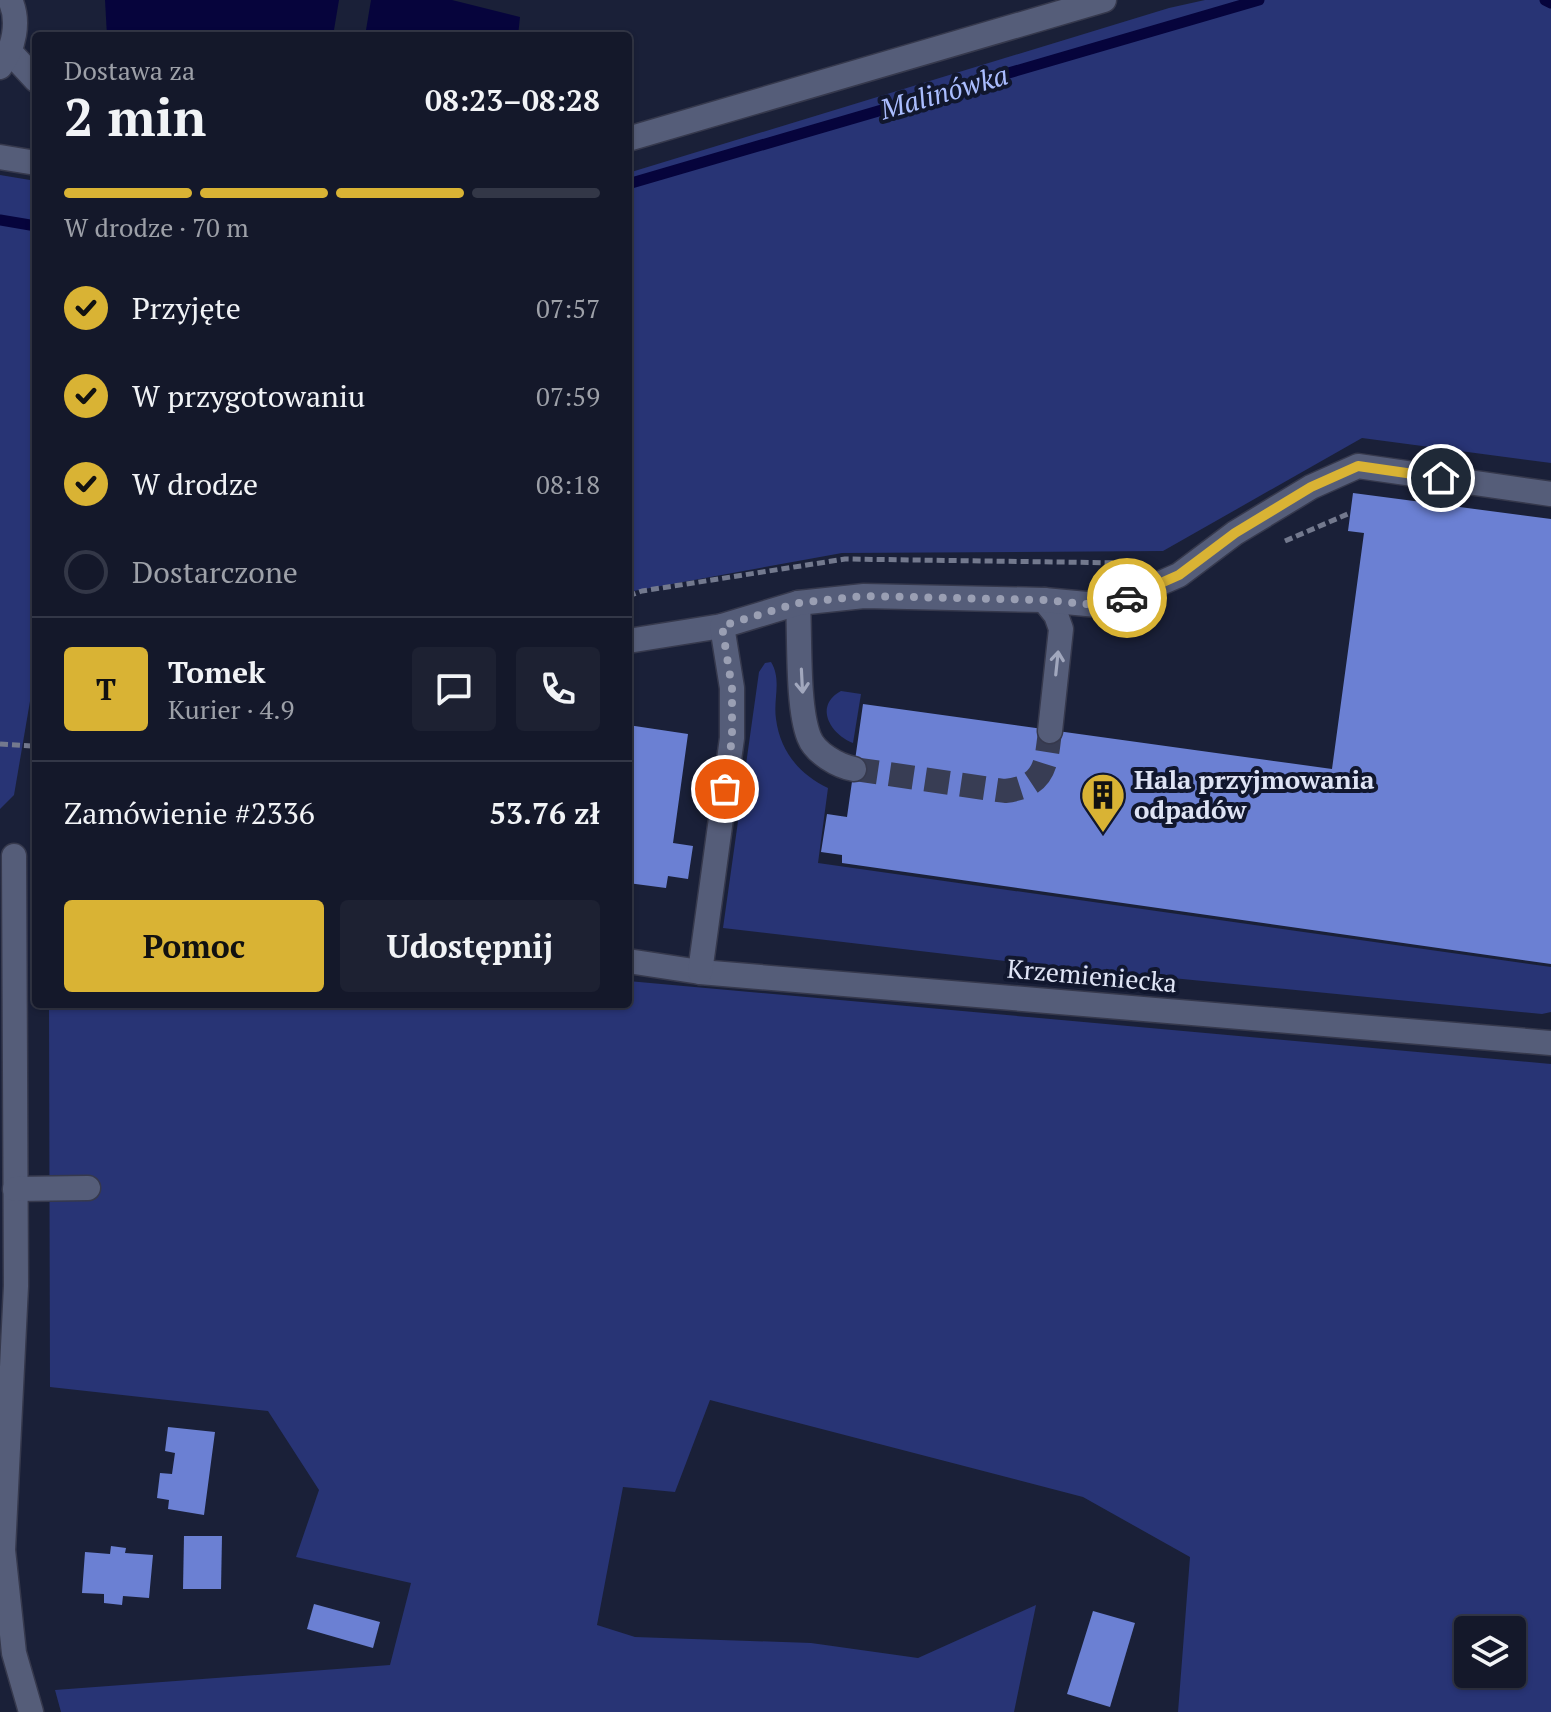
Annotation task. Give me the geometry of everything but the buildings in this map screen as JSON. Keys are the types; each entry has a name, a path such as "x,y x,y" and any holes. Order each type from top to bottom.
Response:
{"street":[{"path":"10,0 16,12 6,60 32,77"},
{"path":"632,138 1104,0"},
{"path":"0,157 32,162"},
{"path":"632,640 722,626 798,603 864,596 1044,600 1108,606 1179,575 1235,533 1311,487 1358,466 1551,494"},
{"path":"1044,600 1056,615 1061,629 1050,731"},
{"path":"798,603 803,717 810,740 826,757 854,769"},
{"path":"700,972 732,738 732,688 722,626"},
{"path":"17,857 16,1286 3,1550 14,1653 31,1712"},
{"name":"Krzemieniecka","path":"632,962 700,972 1551,1043"},
{"path":"15,1189 88,1188"}],"path":[{"path":"1280,544 1350,513"},
{"path":"632,595 845,559 1132,563"},
{"path":"0,744 32,746"}],"shaded area":[{"path":"105,0 339,0 334,32 107,32"},
{"path":"371,0 452,0 520,17 518,32 366,32"},
{"path":"1205,0 1551,0 1551,463 1362,438 1163,551 842,553 632,591 632,172 1169,8"},
{"path":"0,175 32,180 32,689 14,795 0,809"},
{"path":"771,662 777,683 775,712 782,741 800,768 828,788 818,863 1551,967 1551,1012 1542,1014 1039,965 723,928 759,672 765,663"},
{"path":"841,691 861,694 853,743 838,734 828,720 828,704"},
{"path":"632,981 1551,1064 1551,1712 1178,1712 1190,1557 1083,1497 710,1400 675,1492 623,1487 597,1625 635,1637 811,1643 918,1658 1036,1605 1014,1712 61,1712 55,1690 390,1665 411,1583 296,1557 319,1490 268,1411 50,1387 49,1008 632,1008"}],"waterway":[{"name":"Malinówka","path":"632,183 1259,0"},
{"name":"Malinówka","path":"1545,0 1551,3"},
{"name":"Malinówka","path":"0,220 32,225"}],"tunnel":[{"path":"854,769 1005,791 1036,779 1045,764 1050,731"}],"way so far":[{"path":"725,789 732,738 732,688 722,626 798,603 864,596 1044,600 1108,606 1127,598"}],"place":[{"name":"Hala przyjmowania odpadów","path":"1103,834"}],"route":[{"path":"1127,598 1179,575 1235,533 1311,487 1358,466 1441,478"}]}
